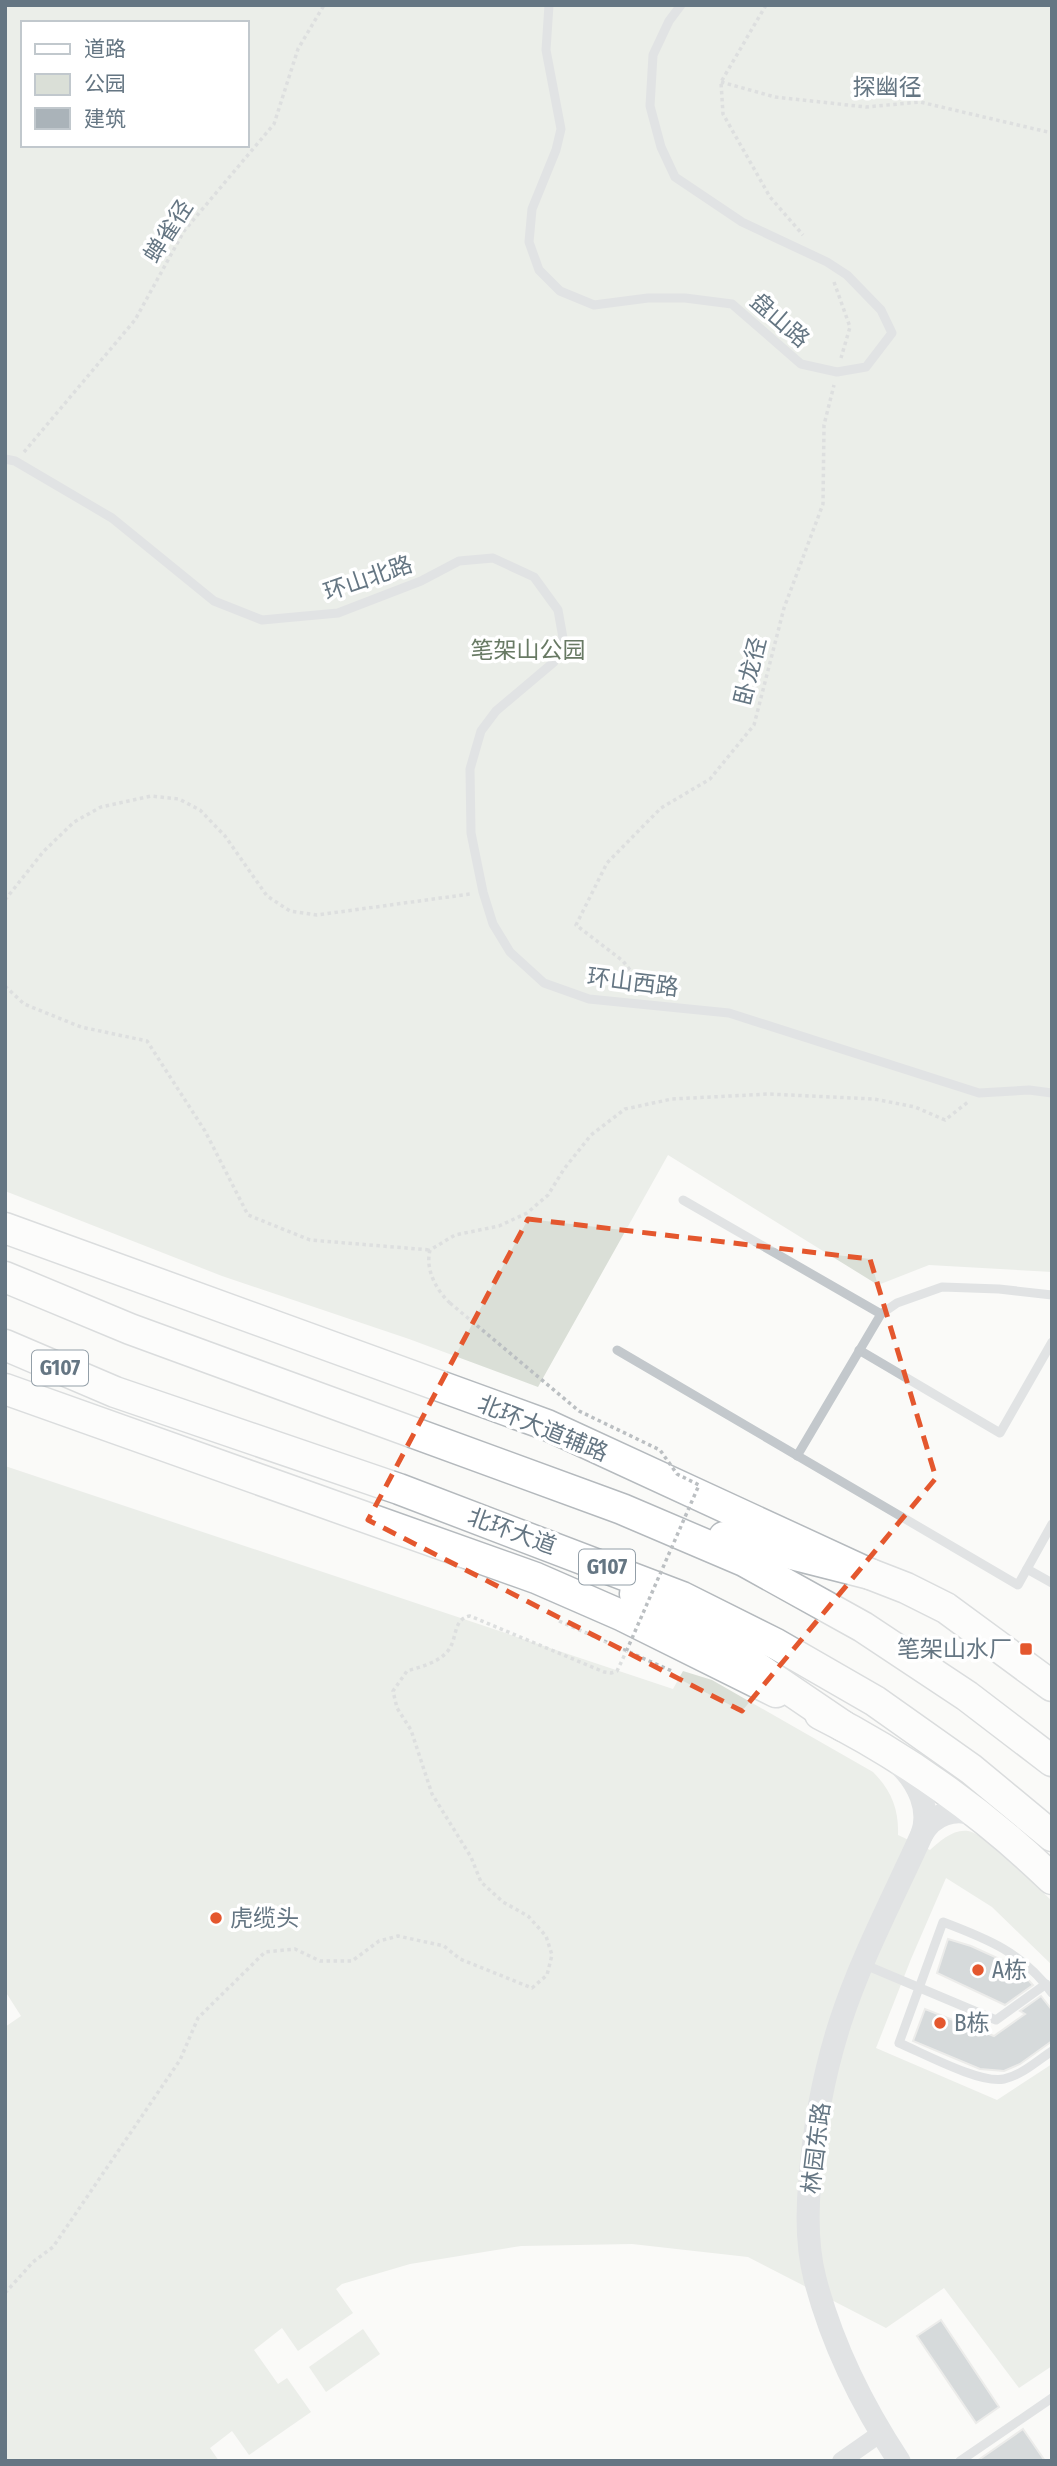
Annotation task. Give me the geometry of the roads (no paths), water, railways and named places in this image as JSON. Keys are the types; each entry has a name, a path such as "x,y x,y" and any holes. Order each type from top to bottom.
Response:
{"main road":[{"name":"北环大道辅路","path":"5,1227 547,1425 946,1608 1052,1686"},
{"name":"G107","path":"5,1277 130,1329 622,1509 744,1562 863,1627 967,1696 1052,1761"},
{"name":"北环大道","path":"5,1345 115,1392 398,1489 682,1597 825,1671 927,1737 1013,1802 1052,1836"},
{"path":"5,1365 115,1392"},
{"path":"5,1388 536,1578 623,1616 843,1726"},
{"path":"622,1509 781,1553 870,1574"},
{"path":"536,1540 594,1570 727,1649 928,1779 1015,1846 1052,1879"},
{"path":"1015,1846 1052,1866"}],"street":[{"name":"林园东路","path":"890,1755 908,1774 923,1802 926,1818 922,1834"},
{"name":"林园东路","path":"899,2461 850,2377 814,2277 809,2234 811,2169 820,2105 840,2024 863,1964 922,1834 928,1825 945,1814 962,1812 976,1815"},
{"path":"841,2461 881,2433"}],"lane":[{"name":"盘山路","path":"549,5 546,50 561,129 556,150 532,209 529,242 539,270 560,291 594,305 648,298 685,298 732,304 801,365 837,372 866,367 892,333 881,310 868,295 847,275 827,262 742,222 675,177 661,147 649,106 653,55 669,21 681,5"},
{"name":"环山北路","path":"5,458 15,461 112,518 214,601 262,620 338,613 421,581 459,561 493,558 534,577 558,610"},
{"name":"环山西路","path":"558,610 563,638 554,662 496,710 481,732 470,769 471,833 483,892 493,924 510,952 544,983 589,999 729,1013 979,1093 1029,1090 1052,1093"},
{"path":"683,1200 881,1314"},
{"path":"797,1456 881,1314 897,1303 943,1287 999,1289 1052,1295"},
{"path":"859,1350 1000,1433 1052,1342"},
{"path":"617,1350 1018,1586 1052,1524"},
{"path":"1027,1569 1052,1583"},
{"path":"863,1964 921,1988 996,2020 1049,1989 1024,1962 985,1937 943,1922 921,1988 899,2043 991,2080 1002,2080 1016,2075 1052,2051"},
{"path":"960,2461 1052,2398"}],"place":[{"name":"笔架山水厂","path":"1026,1649"},
{"name":"虎缆头","path":"216,1918"},
{"name":"A栋","path":"978,1970"},
{"name":"B栋","path":"940,2023"}],"park label":[{"name":"笔架山公园","path":"528,650"}]}
